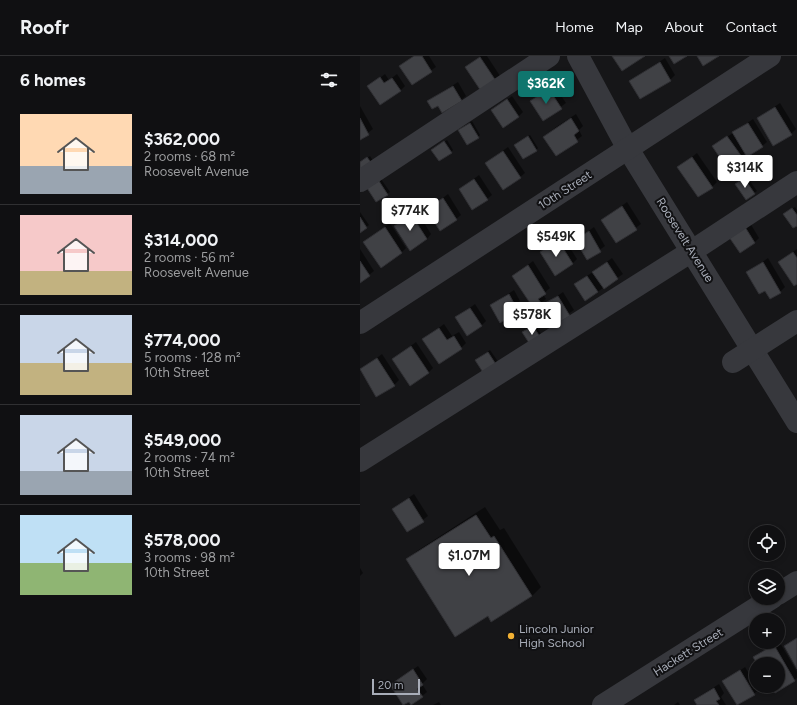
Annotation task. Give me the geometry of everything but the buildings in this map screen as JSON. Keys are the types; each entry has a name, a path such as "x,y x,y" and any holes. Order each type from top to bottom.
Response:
{"street":[{"path":"360,181 549,56"},
{"name":"Roosevelt Avenue","path":"578,56 628,149 797,422"},
{"name":"10th Street","path":"360,323 770,56"},
{"path":"360,461 692,251 797,182"},
{"path":"733,362 797,321"},
{"path":"785,590 797,582"},
{"name":"Hackett Street","path":"603,705 761,605"}],"place":[{"name":"Lincoln Junior High School","path":"511,636"}]}
